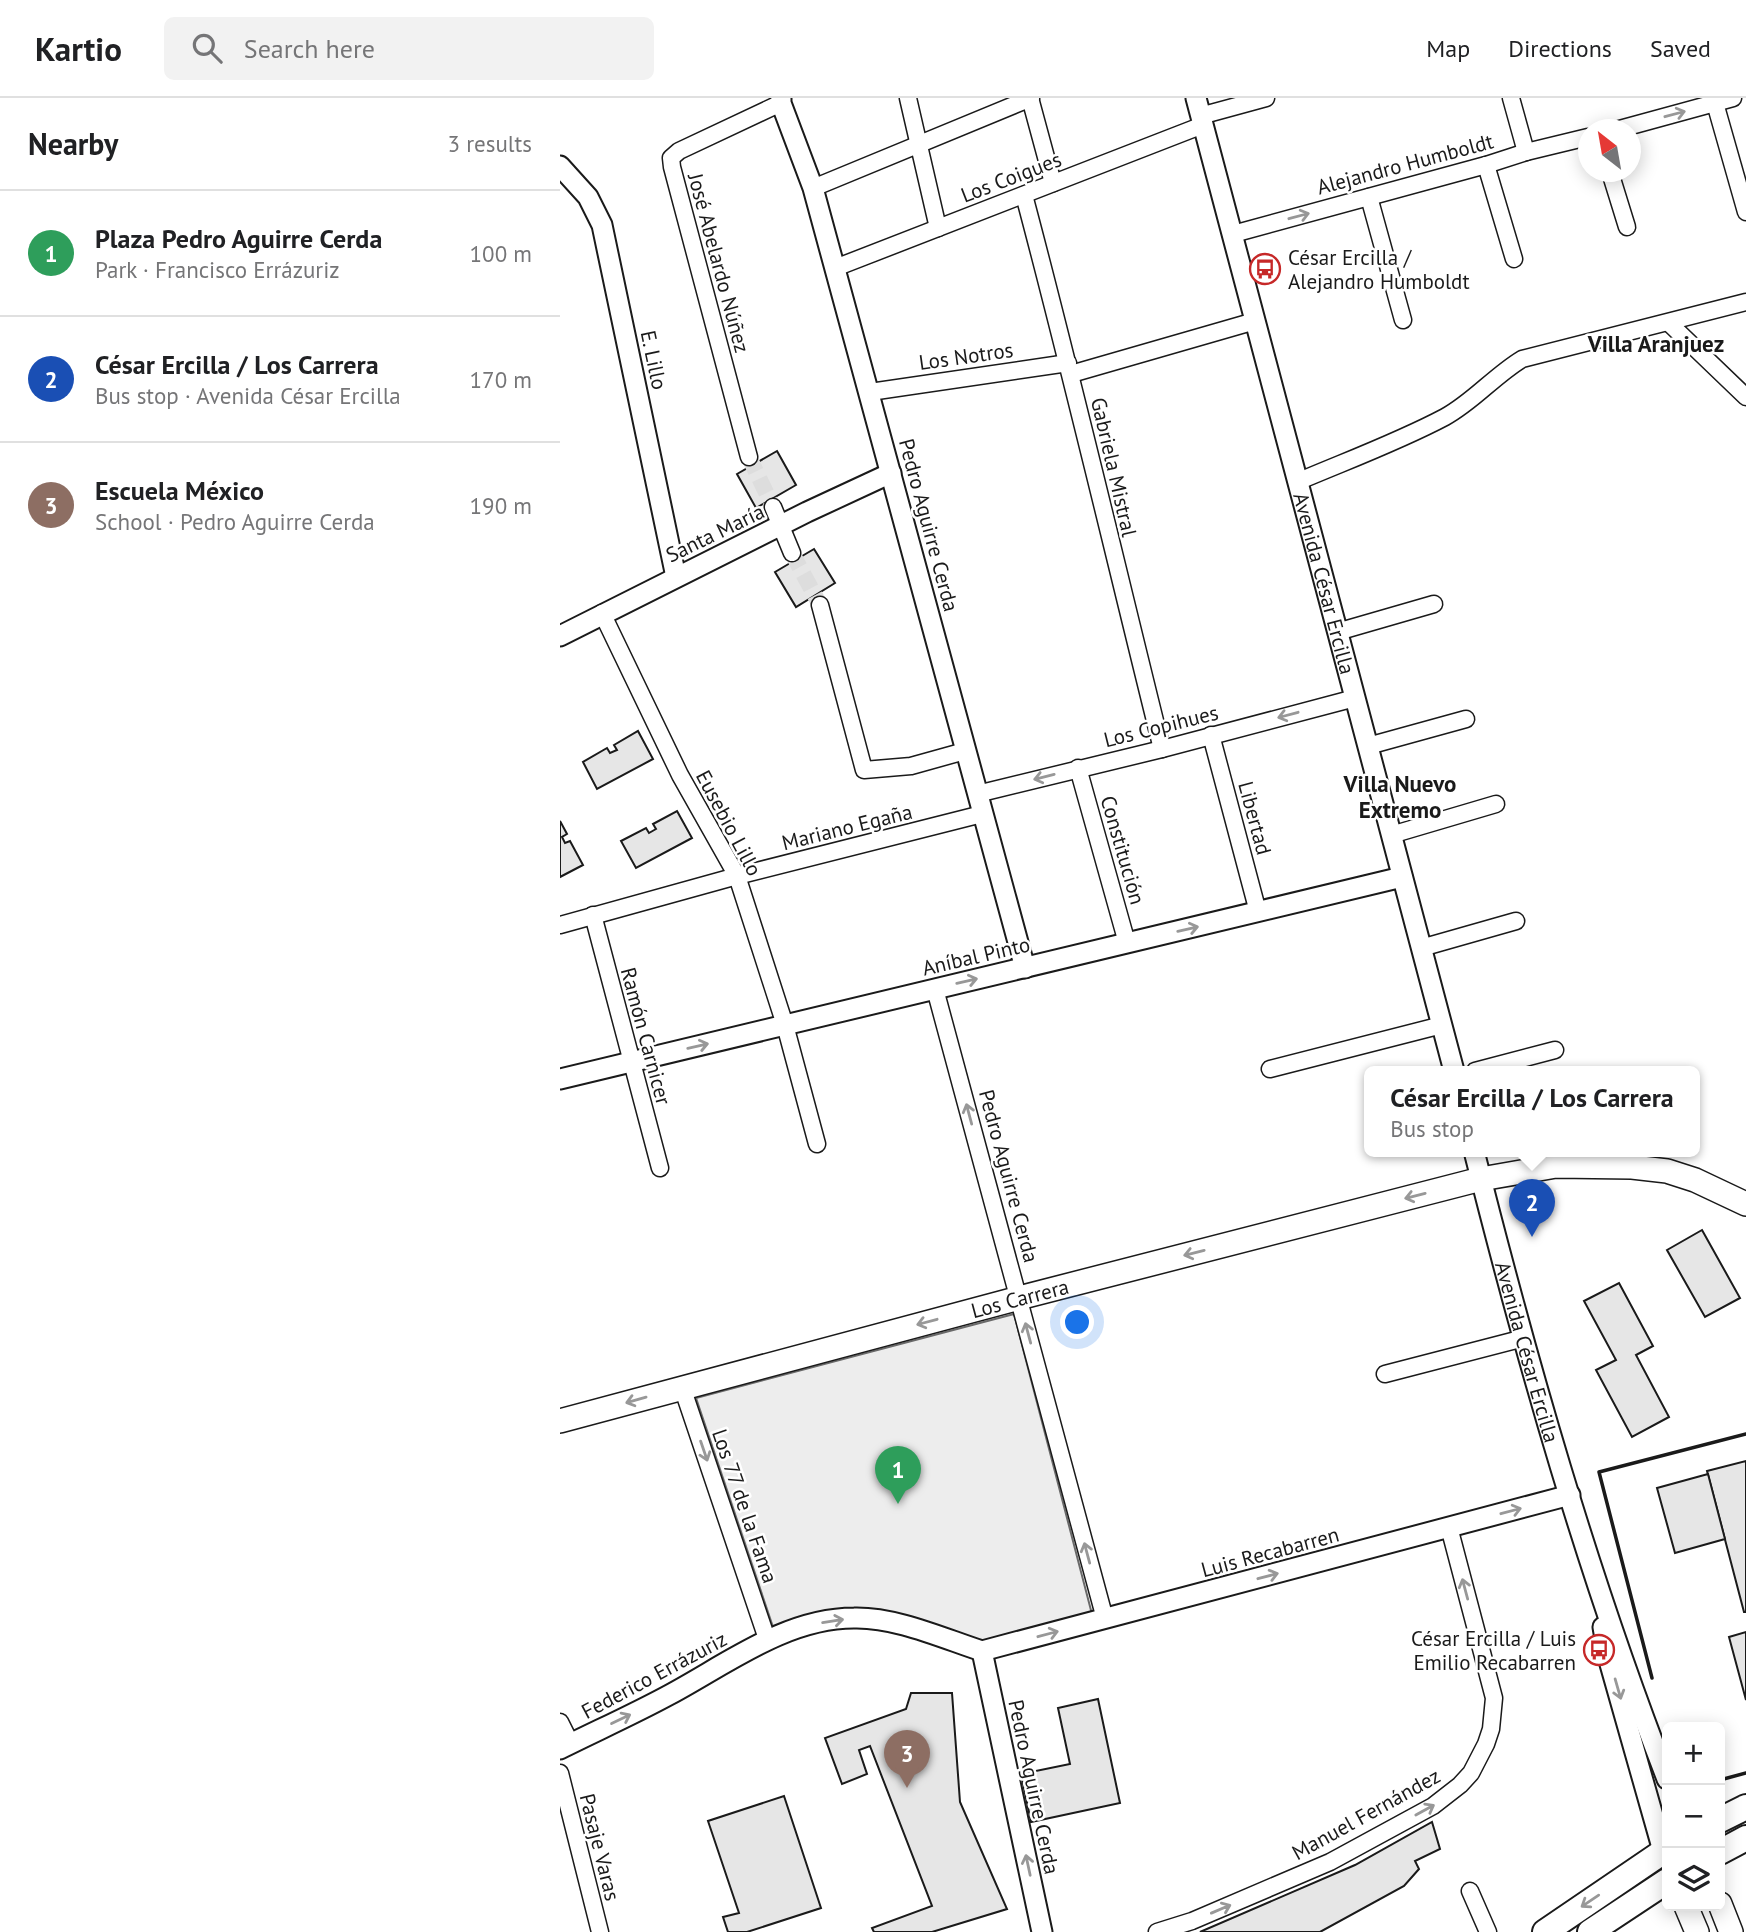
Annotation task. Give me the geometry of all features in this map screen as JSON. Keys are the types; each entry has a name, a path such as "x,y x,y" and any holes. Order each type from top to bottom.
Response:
{"main road":[{"name":"Los Carrera","path":"560,1421 1018,1298 1481,1179 1556,1166 1632,1167 1667,1171 1695,1180 1746,1204"},
{"path":"1725,1818 1746,1807"},
{"path":"1725,1849 1746,1838"},
{"path":"1545,1932 1662,1857"},
{"path":"1590,1932 1662,1884"},
{"path":"1688,1911 1697,1932"},
{"path":"1723,1911 1731,1932"}],"street":[{"path":"908,98 938,228"},
{"path":"813,188 1031,98 1053,183"},
{"name":"Los Coigues","path":"835,268 1053,183 1200,113 1266,98"},
{"path":"1511,98 1526,152"},
{"path":"1641,123 1733,98"},
{"name":"Pedro Aguirre Cerda","path":"781,101 813,188 1025,968"},
{"name":"José Abelardo Núñez","path":"750,457 671,158 679,151 781,101"},
{"path":"1715,103 1746,212"},
{"name":"Avenida César Ercilla","path":"1200,113 1453,1066"},
{"name":"Alejandro Humboldt","path":"1233,234 1578,139"},
{"path":"1486,165 1514,259"},
{"name":"E. Lillo","path":"560,166 588,197 602,225 676,577"},
{"path":"1613,182 1627,227"},
{"name":"Gabriela Mistral","path":"1024,195 1070,368 1161,749"},
{"path":"1369,197 1403,320"},
{"path":"1297,482 1446,416 1475,398 1503,370 1522,359 1746,302"},
{"name":"Los Notros","path":"870,392 1070,368 1255,321"},
{"path":"1670,323 1746,397"},
{"name":"Santa María","path":"560,636 676,577 778,516 891,473"},
{"path":"778,516 792,553"},
{"path":"1337,632 1434,604"},
{"path":"820,606 864,770 911,766 965,751"},
{"name":"Eusebio Lillo","path":"602,614 680,775 737,876 785,1025 817,1144"},
{"name":"Los Copihues","path":"977,794 1354,698"},
{"path":"1367,746 1466,719"},
{"name":"Libertad","path":"1211,735 1258,912"},
{"name":"Constitución","path":"1078,768 1127,943"},
{"path":"1391,835 1496,804"},
{"name":"Mariano Egaña","path":"560,925 737,876 982,814"},
{"name":"Aníbal Pinto","path":"560,1079 1402,877"},
{"name":"Ramón Carnicer","path":"593,915 660,1168"},
{"path":"1421,948 1516,921"},
{"name":"Pedro Aguirre Cerda","path":"935,989 1105,1619"},
{"path":"1270,1069 1442,1025"},
{"path":"1494,1066 1555,1050"},
{"name":"Avenida César Ercilla","path":"1476,1157 1570,1495 1643,1718 1662,1766"},
{"path":"1385,1374 1524,1338"},
{"name":"Los 77 de la Fama","path":"682,1387 767,1639"},
{"name":"Luis Recabarren","path":"982,1651 1570,1495"},
{"name":"Manuel Fernández","path":"1157,1932 1192,1921 1330,1862 1433,1806 1471,1773 1491,1729 1494,1698 1449,1527"},
{"name":"Avenida César Ercilla","path":"1588,1550 1608,1657 1664,1848"},
{"name":"Federico Errázuriz","path":"565,1747 674,1692 767,1639 813,1624 854,1618 903,1625 982,1651"},
{"name":"Pedro Aguirre Cerda","path":"982,1651 1042,1932"},
{"path":"560,1722 565,1747"},
{"name":"Pasaje Varas","path":"560,1773 600,1932"},
{"path":"1470,1891 1488,1932"}],"shaded area":[{"path":"1014,1314 1093,1618 984,1645 905,1618 774,1630 696,1398"}],"building":[{"path":"777,451 796,485 756,508 737,474"},
{"path":"814,549 835,583 796,607 775,572"},
{"path":"638,731 653,759 597,789 583,762 607,748 610,753 617,750 614,745"},
{"path":"677,811 692,838 636,868 621,841 646,828 649,833 656,829 653,824"},
{"path":"560,821 567,834 562,837 565,843 570,841 583,865 560,877"},
{"path":"1702,1230 1740,1298 1705,1317 1667,1250"},
{"path":"1619,1283 1653,1346 1636,1355 1669,1417 1632,1437 1596,1370 1616,1360 1584,1301"},
{"path":"1746,1461 1746,1612 1744,1612 1707,1471"},
{"path":"1708,1474 1725,1539 1675,1553 1657,1488"},
{"path":"1746,1632 1746,1700 1729,1637"},
{"path":"911,1693 952,1693 960,1802 1007,1909 932,1932 874,1932 872,1928 932,1906 870,1746 859,1750 867,1774 842,1784 825,1738 906,1709"},
{"path":"1098,1699 1120,1803 1031,1822 1021,1774 1070,1764 1058,1708"},
{"path":"784,1796 821,1908 747,1932 728,1932 723,1917 739,1913 708,1821"},
{"path":"1432,1822 1440,1849 1415,1861 1419,1869 1404,1886 1320,1932 1200,1932 1355,1865"}],"tunnel":[{"path":"749,457 773,507"},
{"path":"792,553 820,605"}],"wall":[{"path":"1652,1678 1599,1472 1746,1434"},
{"path":"1725,1779 1746,1773"}],"place":[{"name":"César Ercilla / Alejandro Humboldt","path":"1265,269"},
{"name":"César Ercilla / Los Carrera","path":"1532,1237"},
{"name":"Plaza Pedro Aguirre Cerda","path":"898,1504"},
{"name":"César Ercilla / Luis Emilio Recabarren","path":"1599,1650"},
{"name":"Escuela México","path":"907,1788"}],"district":[{"name":"Villa Aranjuez","path":"1656,343"},
{"name":"Villa Nuevo Extremo","path":"1400,796"}]}
